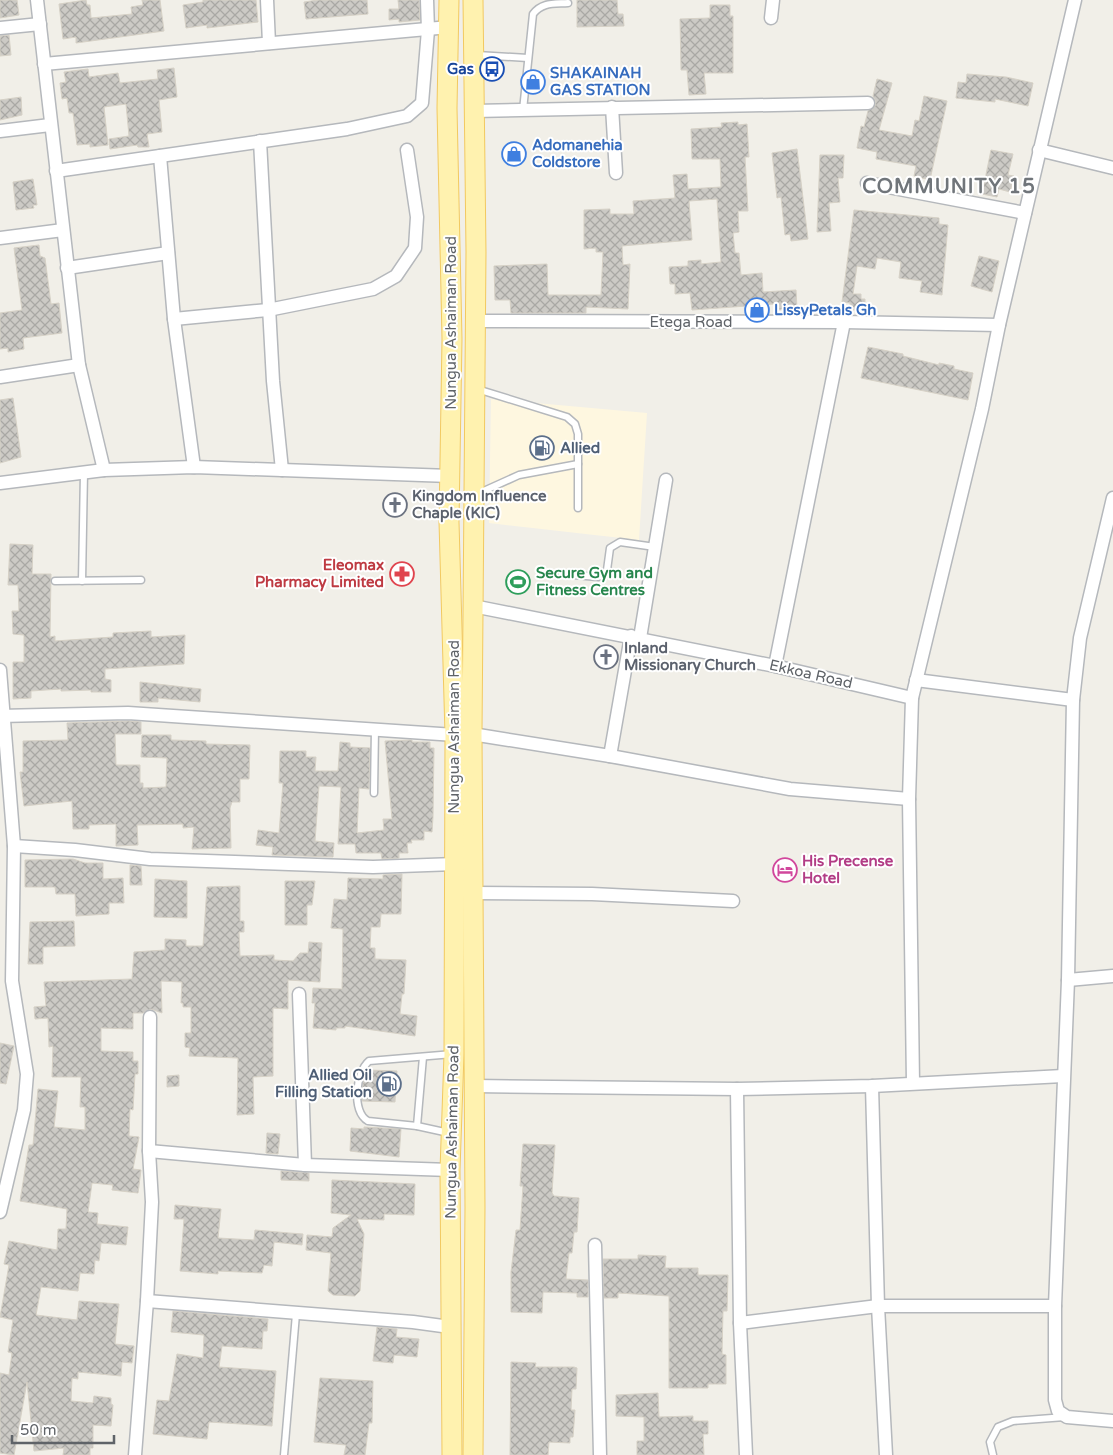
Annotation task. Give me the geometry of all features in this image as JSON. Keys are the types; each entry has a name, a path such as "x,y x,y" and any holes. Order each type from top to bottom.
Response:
{"main road":[{"name":"Nungua Ashaiman Road","path":"449,0 452,339 450,476 474,893 473,1455"},
{"name":"Nungua Ashaiman Road","path":"452,1455 450,1170 453,1134 455,864 473,606 476,495 473,0"},
{"path":"449,160 475,159"}],"street":[{"path":"37,0 79,365 104,470"},
{"path":"267,0 270,43"},
{"path":"56,171 347,129 408,116 422,103 428,30 427,0"},
{"path":"771,18 773,0"},
{"path":"913,1083 909,799 912,698 982,410 998,325 1075,0"},
{"path":"0,28 40,24"},
{"path":"44,64 449,27"},
{"path":"474,111 868,104"},
{"path":"612,108 616,173"},
{"path":"0,131 50,125"},
{"path":"260,141 268,310 282,470"},
{"path":"174,319 268,310 373,289 396,276 415,248 417,217 407,150"},
{"path":"1039,150 1113,168"},
{"path":"160,156 174,319 194,467"},
{"path":"867,183 1025,212"},
{"path":"0,238 63,230"},
{"path":"67,268 168,253"},
{"name":"Etega Road","path":"474,321 844,322 998,325"},
{"path":"775,666 844,322"},
{"path":"0,377 79,365"},
{"path":"0,483 104,470 194,467 450,476"},
{"path":"610,756 655,546 666,480"},
{"path":"1113,498 1080,638 1073,700 1068,980 1055,1306 1055,1400 1058,1411 1067,1417 1113,1421"},
{"name":"Ekkoa Road","path":"473,606 775,666 912,698"},
{"path":"0,670 1,716 14,846 6,981 27,1074 24,1110 0,1212"},
{"path":"916,680 1073,700"},
{"path":"1,716 128,712 464,735 610,756 790,790 909,799"},
{"path":"14,846 150,858 373,867 455,864"},
{"path":"474,893 592,894 733,901"},
{"path":"1068,980 1113,976"},
{"path":"299,994 305,1165"},
{"path":"135,1455 147,1301 152,1202 149,1151 150,1017"},
{"path":"474,1086 737,1089 872,1086 1063,1076"},
{"path":"872,1086 878,1306 886,1455"},
{"path":"737,1089 740,1322 746,1455"},
{"path":"149,1151 305,1165 450,1170"},
{"path":"595,1245 600,1455"},
{"path":"147,1301 413,1322 450,1327"},
{"path":"740,1322 878,1306 1055,1306"}],"lane":[{"path":"523,110 533,14 544,5 568,3"},
{"path":"474,55 528,58"},
{"path":"476,388 567,417 575,424 578,434 578,508"},
{"path":"476,495 519,475 578,464"},
{"path":"82,581 84,472"},
{"path":"562,574 598,577 604,575 607,570 610,548 620,542 655,546"},
{"path":"55,581 141,580"},
{"path":"374,793 375,728"},
{"path":"453,1134 417,1126 368,1121 361,1118 358,1110 359,1076 362,1067 369,1061 454,1054"},
{"path":"417,1126 423,1057"},
{"path":"284,1455 296,1314"},
{"path":"993,1455 990,1442 998,1427 1013,1421 1067,1417"}],"shaded area":[{"path":"491,399 647,413 639,540 489,523"}],"building":[{"path":"0,0 17,0 19,15 0,18"},
{"path":"86,0 87,5 90,5 91,18 132,14 131,7 143,5 142,0 160,0 164,31 76,43 76,37 63,39 59,4"},
{"path":"203,0 256,0 258,22 207,28 207,25 186,28 183,5 203,2"},
{"path":"318,0 367,0 368,14 306,19 304,2"},
{"path":"398,0 419,0 420,20 399,22 399,19 389,20 389,9 399,9"},
{"path":"577,0 617,0 618,14 623,14 624,26 577,27"},
{"path":"710,5 730,5 730,16 733,16 733,73 704,73 706,94 689,95 687,70 681,70 680,19 710,18"},
{"path":"9,35 11,55 0,56 0,36"},
{"path":"174,68 177,97 159,100 162,132 147,134 149,147 138,147 137,145 110,149 109,139 129,136 126,104 104,107 108,145 90,147 90,144 77,145 73,113 69,113 67,98 62,99 60,83 66,82 64,72 88,69 89,77 118,73 120,83 158,79 157,70"},
{"path":"967,74 1006,77 1033,83 1028,106 995,99 995,102 956,98 958,82 966,83"},
{"path":"877,79 892,83 879,130 912,136 915,120 919,121 924,96 947,101 930,180 914,176 916,166 876,159 877,152 857,148 861,126 864,127 868,111 875,106 876,102 873,96"},
{"path":"21,97 22,115 0,120 0,100"},
{"path":"738,122 738,125 747,124 749,157 745,157 748,211 738,211 739,232 733,233 735,253 739,253 741,275 762,273 763,292 796,290 797,309 775,310 774,304 692,310 690,293 675,294 675,284 670,284 669,267 688,266 688,261 701,260 701,264 721,262 717,199 689,201 692,240 622,246 623,265 630,264 628,309 586,307 586,313 511,313 510,300 495,300 494,266 547,264 548,295 601,295 603,252 596,252 596,248 584,249 584,210 610,209 610,214 634,214 633,201 675,198 673,175 687,174 688,189 721,187 720,159 692,159 691,129 722,127 721,123"},
{"path":"797,149 808,239 791,241 790,234 785,235 781,197 777,198 772,153"},
{"path":"991,150 1013,154 1008,175 1014,176 1010,192 999,189 997,197 982,194"},
{"path":"820,155 844,155 843,178 838,178 840,202 829,203 831,231 817,232"},
{"path":"33,179 37,205 33,205 34,208 16,210 13,182"},
{"path":"854,210 939,218 939,224 948,225 942,295 920,292 922,281 899,278 901,262 877,258 875,269 857,266 853,294 861,294 861,299 865,299 865,310 850,310 850,303 842,302"},
{"path":"39,245 40,256 45,258 51,304 59,303 62,333 23,338 24,349 8,352 8,348 0,349 0,313 22,310 14,248"},
{"path":"979,256 999,261 992,292 971,286"},
{"path":"868,347 903,354 903,356 939,365 939,363 954,366 954,369 973,373 968,400 861,378"},
{"path":"13,398 21,457 0,463 0,400"},
{"path":"10,544 33,545 32,574 51,574 50,637 55,636 55,641 113,637 113,633 151,631 151,637 185,635 184,664 105,669 105,679 111,680 111,692 91,692 91,690 61,691 61,689 31,691 31,698 13,699 13,662 24,662 24,635 13,634 12,611 19,611 18,585 8,585"},
{"path":"140,682 201,689 200,702 158,698 158,702 140,702"},
{"path":"141,722 141,734 115,734 116,765 140,765 140,783 143,783 143,788 166,787 167,758 141,757 142,735 171,735 171,740 206,741 206,744 250,745 249,779 240,779 240,802 232,802 230,808 231,848 192,849 194,827 183,828 183,824 137,825 138,845 116,846 116,824 89,825 89,829 73,829 72,801 24,806 20,772 23,772 23,741 68,740 67,723"},
{"path":"412,740 412,742 430,742 430,748 434,748 433,817 432,832 424,831 424,840 411,840 412,843 407,843 408,853 399,853 399,858 382,859 381,853 356,853 355,844 338,844 341,787 319,786 315,841 334,843 333,857 272,855 273,847 256,845 258,830 279,833 283,783 279,783 280,751 306,751 306,757 316,757 315,771 338,771 340,742 350,743 350,747 370,748 369,789 359,788 357,833 384,830 383,819 392,819 385,741"},
{"path":"73,859 85,863 103,863 103,879 123,878 124,903 109,903 109,914 76,916 75,894 56,894 55,887 25,887 25,860"},
{"path":"130,865 141,866 142,885 130,885"},
{"path":"402,874 401,914 381,914 380,927 371,927 370,948 375,948 375,959 406,960 404,994 402,994 400,1014 417,1016 415,1036 345,1026 345,1028 336,1028 336,1030 313,1028 315,1003 312,1003 313,988 342,989 343,929 331,928 334,899 347,900 348,878 383,879 383,875"},
{"path":"155,879 187,881 187,918 154,917"},
{"path":"285,881 315,881 312,905 307,905 307,925 285,925"},
{"path":"240,886 240,921 244,921 244,932 239,932 240,956 274,955 274,960 293,961 300,953 308,953 309,942 322,943 320,982 288,980 288,1009 273,1008 273,1076 253,1077 254,1114 237,1115 238,1058 189,1056 190,1048 185,1047 185,1033 191,1033 191,1007 183,1007 183,1003 181,1003 182,982 161,981 162,1013 151,1009 143,1013 133,1013 133,1029 101,1028 101,1051 133,1052 133,1061 138,1061 138,1074 135,1074 133,1110 130,1109 129,1136 139,1137 133,1169 141,1170 138,1193 112,1190 113,1185 92,1183 88,1212 98,1213 97,1224 128,1227 126,1245 101,1243 99,1261 95,1260 94,1274 80,1273 78,1291 41,1287 36,1315 77,1320 79,1301 119,1304 115,1344 134,1346 132,1363 122,1362 121,1376 78,1372 78,1379 72,1378 71,1401 93,1403 94,1396 111,1398 111,1404 113,1405 111,1426 93,1425 93,1448 90,1448 90,1455 63,1455 64,1448 34,1451 27,1382 14,1455 0,1453 0,1373 9,1375 12,1353 8,1352 13,1320 0,1317 9,1265 4,1264 9,1241 57,1250 58,1229 66,1229 67,1209 20,1201 29,1145 33,1145 38,1089 58,1091 54,1127 85,1130 85,1107 80,1107 81,1077 52,1077 53,1046 49,1047 48,1018 35,1019 34,1007 46,1006 44,982 132,979 134,952 165,950 165,939 186,940 186,946 203,946 207,887"},
{"path":"74,921 75,946 43,947 43,964 28,964 30,922"},
{"path":"0,1043 14,1046 6,1084 0,1083"},
{"path":"368,1070 397,1071 395,1102 362,1101 363,1083"},
{"path":"179,1075 179,1086 167,1087 167,1076"},
{"path":"364,1127 401,1129 399,1157 350,1151 351,1128 364,1129"},
{"path":"267,1133 280,1134 278,1154 266,1153"},
{"path":"523,1144 555,1145 552,1193 554,1196 579,1198 577,1232 574,1232 572,1253 569,1253 566,1279 588,1280 588,1297 577,1297 577,1293 543,1292 542,1313 511,1312 511,1272 516,1230 520,1230 523,1186 520,1186"},
{"path":"281,1171 309,1173 309,1181 281,1180"},
{"path":"332,1180 415,1184 414,1215 384,1214 384,1220 357,1219 364,1234 360,1291 355,1296 333,1295 328,1291 331,1253 306,1250 307,1235 332,1237 333,1228 351,1215 331,1213"},
{"path":"175,1205 221,1209 218,1238 254,1240 255,1230 303,1234 302,1245 274,1242 272,1266 264,1265 262,1273 218,1271 218,1274 180,1271 184,1219 174,1219"},
{"path":"638,1255 666,1256 665,1268 698,1268 698,1275 728,1275 727,1311 723,1311 722,1354 726,1355 726,1384 708,1384 708,1388 669,1388 669,1296 618,1293 618,1298 604,1298 603,1259 638,1259"},
{"path":"173,1311 268,1319 267,1331 263,1331 262,1349 222,1346 219,1367 276,1371 272,1426 209,1422 207,1439 153,1434 157,1400 169,1401 177,1354 203,1358 204,1335 171,1332"},
{"path":"377,1327 397,1329 396,1337 419,1339 417,1357 394,1355 393,1363 373,1361"},
{"path":"511,1362 536,1363 535,1367 577,1368 576,1389 572,1389 571,1410 575,1410 573,1437 570,1437 570,1443 549,1442 548,1455 510,1455"},
{"path":"320,1378 373,1381 372,1423 369,1423 365,1455 344,1455 346,1445 314,1442"},
{"path":"658,1393 659,1417 693,1416 693,1421 708,1421 708,1434 703,1434 704,1455 637,1455 637,1441 644,1441 644,1417 616,1416 616,1395"}],"place":[{"name":"Gas","path":"492,69"},
{"name":"SHAKAINAH GAS STATION","path":"533,82"},
{"name":"Adomanehia Coldstore","path":"514,154"},
{"name":"LissyPetals Gh","path":"757,310"},
{"name":"Allied","path":"542,448"},
{"name":"Kingdom Influence Chaple (KIC)","path":"395,505"},
{"name":"Eleomax Pharmacy Limited","path":"402,574"},
{"name":"Secure Gym and Fitness Centres","path":"518,582"},
{"name":"Inland Missionary Church","path":"606,657"},
{"name":"His Precense Hotel","path":"785,870"},
{"name":"Allied Oil Filling Station","path":"389,1084"}],"district":[{"name":"COMMUNITY 15","path":"949,186"}]}
